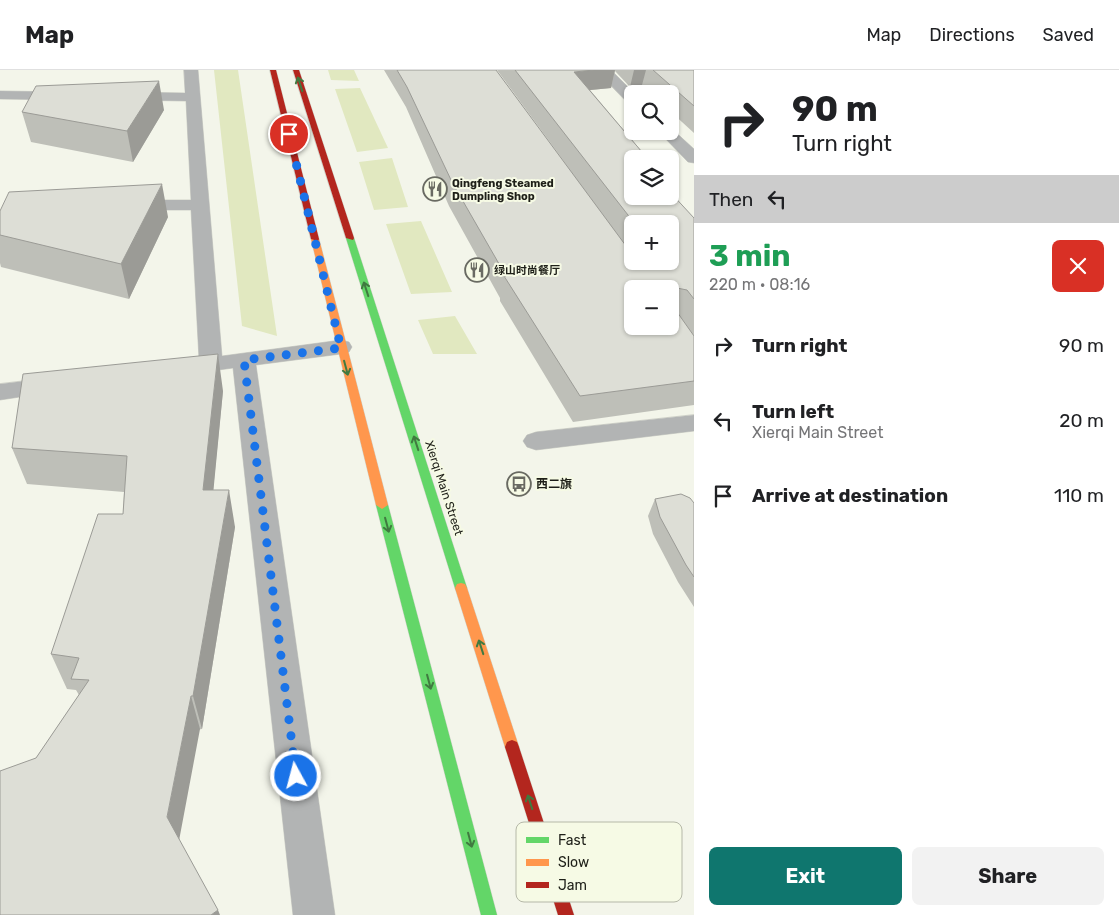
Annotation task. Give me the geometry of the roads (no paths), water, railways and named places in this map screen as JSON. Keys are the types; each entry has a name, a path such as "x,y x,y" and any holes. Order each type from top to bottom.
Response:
{"main road":[{"path":"273,70 341,348 489,915"},
{"name":"Xierqi Main Street","path":"296,70 536,822"},
{"name":"Xierqi Main Street","path":"562,902 566,915"}],"street":[{"path":"191,70 191,97 211,364"},
{"path":"603,70 624,91"},
{"path":"0,95 86,96"},
{"path":"115,96 191,97"},
{"path":"675,140 694,158"},
{"path":"110,205 200,205"},
{"path":"163,371 341,348"},
{"path":"244,360 314,915"},
{"path":"0,392 77,382"},
{"path":"536,441 694,423"}],"place":[{"name":"Qingfeng Steamed Dumpling Shop","path":"435,189"},
{"name":"绿山时尚餐厅","path":"477,270"},
{"name":"西二旗","path":"519,484"}]}
